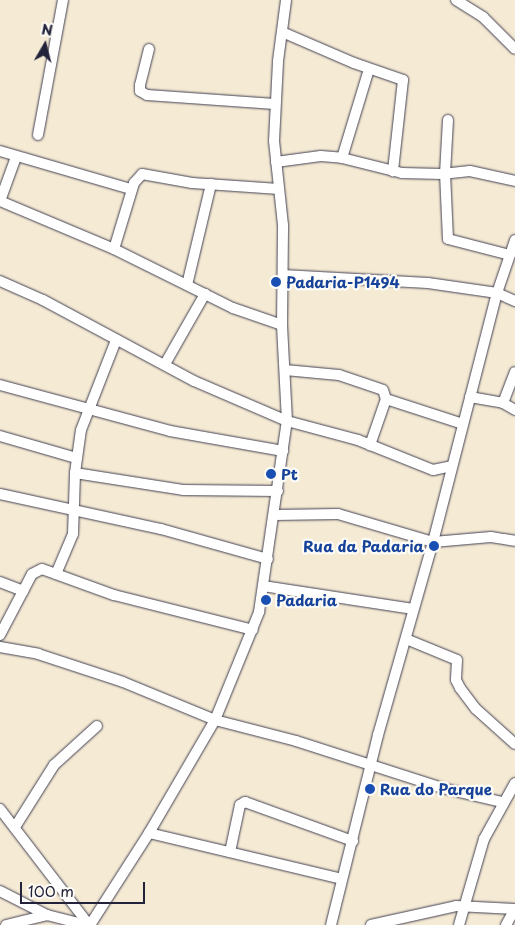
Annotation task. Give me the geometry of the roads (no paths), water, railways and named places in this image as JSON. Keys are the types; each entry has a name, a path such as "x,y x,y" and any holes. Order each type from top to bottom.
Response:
{"street":[{"path":"38,135 63,0"},
{"path":"88,925 149,834 214,720 253,630 263,586 275,515 287,421 282,325 283,225 276,162 275,104 286,0"},
{"path":"456,0 483,17 515,49"},
{"path":"282,32 369,69 403,80 393,171"},
{"path":"149,49 140,85 140,90 147,95 275,104"},
{"path":"342,158 369,69"},
{"path":"448,120 444,173 448,239 510,255"},
{"path":"0,151 131,190"},
{"path":"276,162 321,156 342,158 393,171 478,172 515,180"},
{"path":"16,157 0,202 114,249 233,308 282,325"},
{"path":"114,249 131,190 142,174 211,184 279,189"},
{"path":"187,285 211,184"},
{"path":"331,925 497,293 515,240"},
{"path":"283,275 428,283 497,293 515,301"},
{"path":"0,281 214,390 287,421 370,444 433,470 452,466"},
{"path":"165,364 205,294"},
{"path":"56,574 73,534 74,473 88,408 116,340"},
{"path":"285,370 339,375 383,390 386,399 370,444"},
{"path":"503,403 515,372"},
{"path":"0,386 170,431 283,452"},
{"path":"470,397 503,403 515,410"},
{"path":"386,399 463,424"},
{"path":"0,436 76,458"},
{"path":"74,473 183,490 278,491"},
{"path":"0,494 74,509 268,559"},
{"path":"275,515 338,514 433,542 491,537 515,541"},
{"path":"0,635 36,570 56,574 123,598 253,630"},
{"path":"0,582 23,591"},
{"path":"263,586 413,610"},
{"path":"406,639 457,660 456,680 460,688 476,709 515,744"},
{"path":"0,647 38,654 123,682 214,720 296,741 371,767 502,802"},
{"path":"15,827 54,765 97,726"},
{"path":"460,925 484,839 502,802 515,784"},
{"path":"230,852 240,805 245,802 353,841"},
{"path":"0,810 15,827 88,925"},
{"path":"149,834 342,879"},
{"path":"0,891 48,915 88,925"},
{"path":"371,925 465,906 515,909 506,925"},
{"path":"6,925 48,915"}],"place":[{"name":"Padaria-P1494","path":"276,282"},
{"name":"Pt","path":"271,474"},
{"name":"Rua da Padaria","path":"434,546"},
{"name":"Padaria","path":"266,600"},
{"name":"Rua do Parque","path":"370,789"}]}
